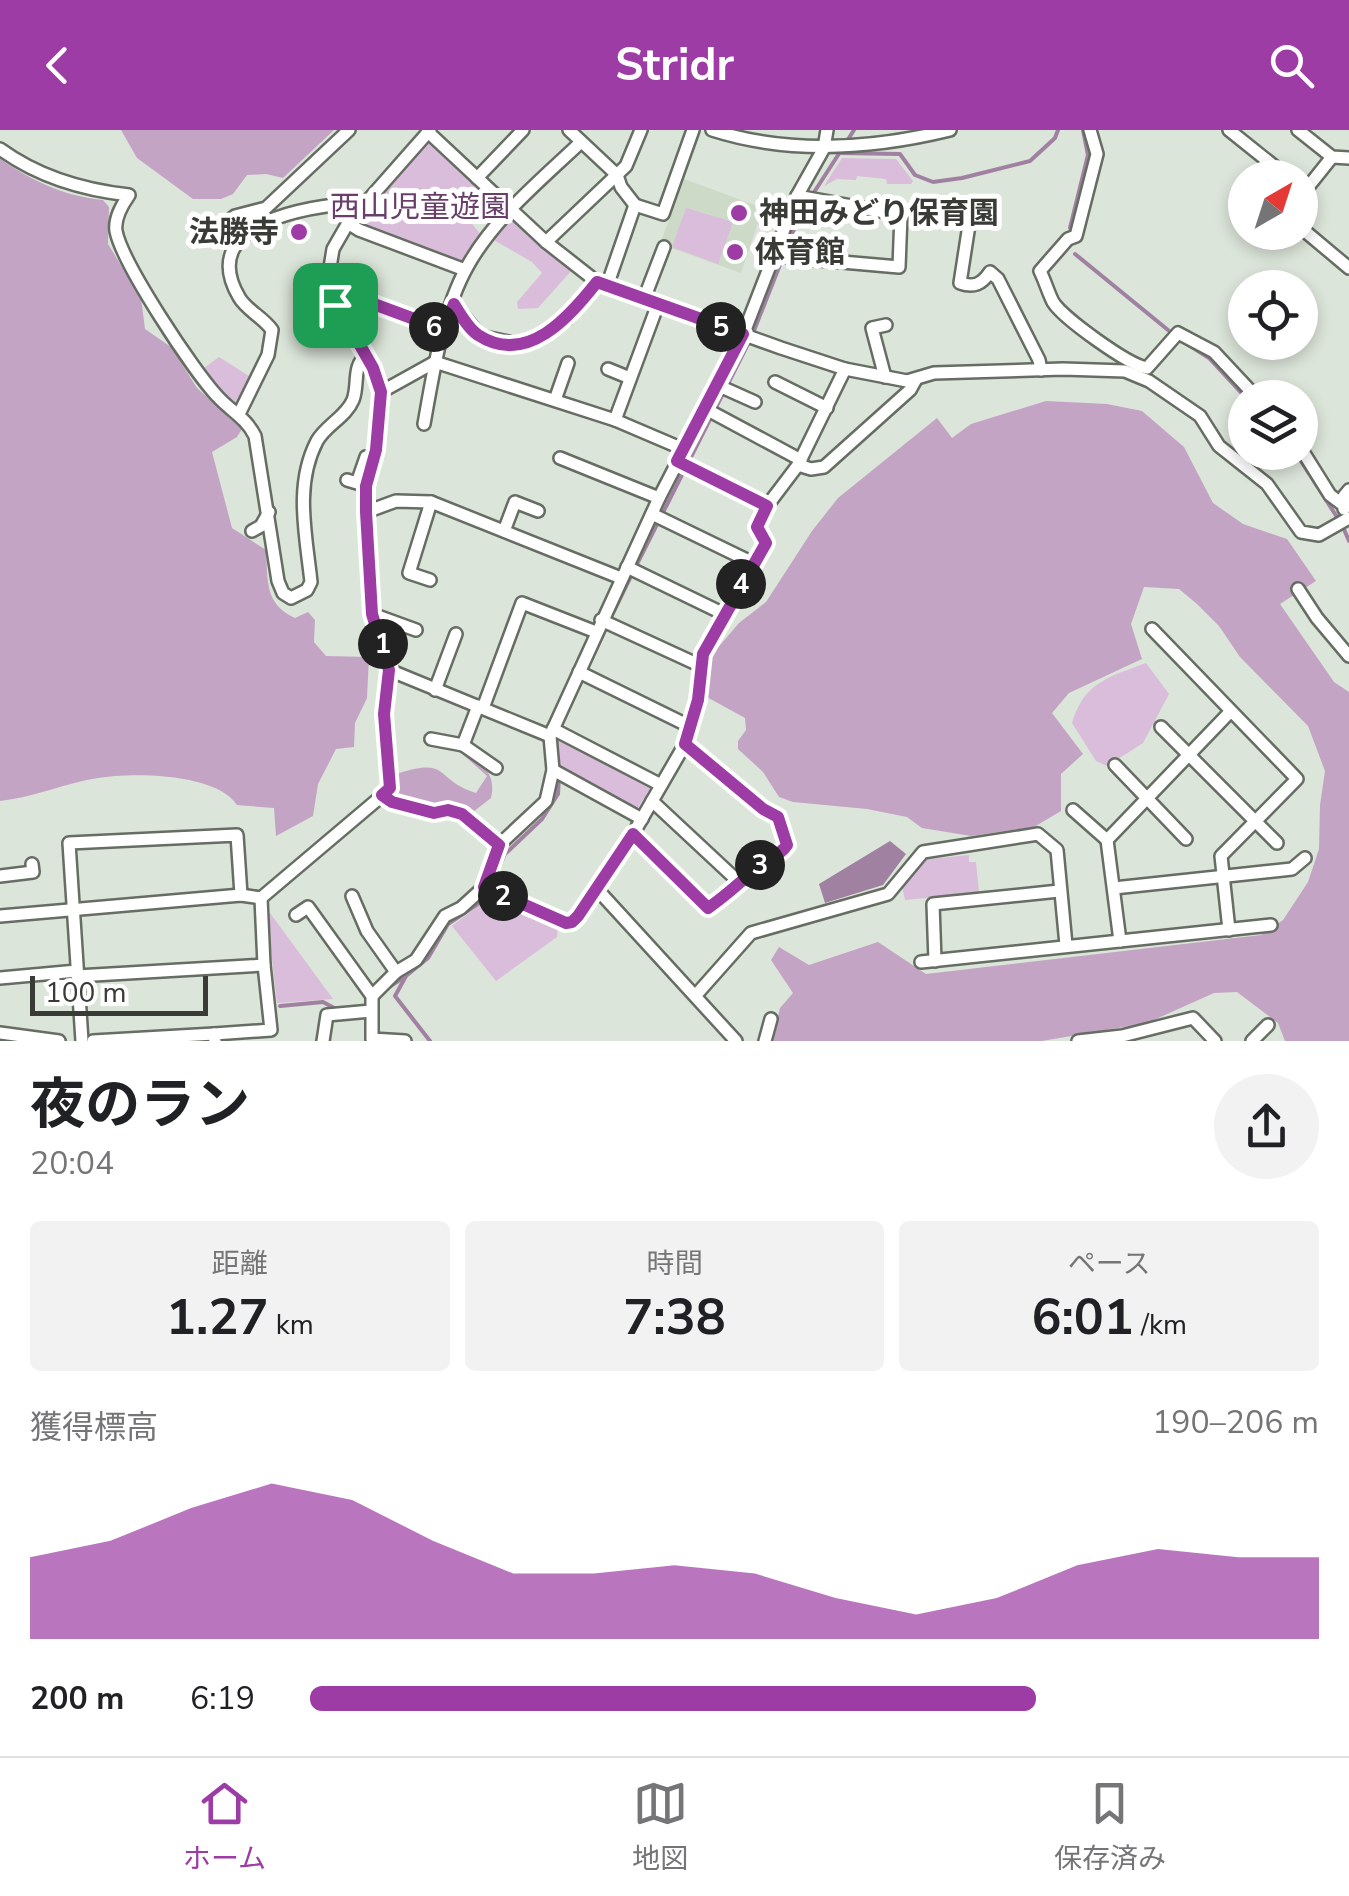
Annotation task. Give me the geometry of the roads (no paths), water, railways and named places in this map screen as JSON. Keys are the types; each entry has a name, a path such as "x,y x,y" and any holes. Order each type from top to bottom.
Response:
{"street":[{"path":"233,246 224,235 226,224 234,216 266,208 349,130"},
{"path":"477,178 523,130"},
{"path":"569,130 617,175 620,187 636,204 663,214 694,130"},
{"path":"546,242 626,166 641,130"},
{"path":"712,130 774,143 825,140 874,145 950,130"},
{"path":"1090,130 1096,154 1076,236 1068,239 1040,271 1055,305 1139,367 1146,368 1178,332 1214,352 1240,380"},
{"path":"1230,130 1266,160"},
{"path":"1298,130 1332,157 1349,158"},
{"path":"0,916 241,895 260,898 390,788 384,714 389,670 372,614 366,512 366,486 374,457 381,392 366,356 332,296 328,280 333,249 348,223 429,131 546,242 602,284 845,369 884,378 915,381 934,374 1041,370 1125,372 1149,381 1200,416 1219,446 1267,484 1301,532 1319,534 1349,520 1342,504 1330,495 1314,470"},
{"path":"372,996 396,972 416,960 445,916 462,908 484,887 499,845 540,809 558,773 556,733 579,672 680,455 717,384 748,336 807,197 825,140"},
{"path":"424,424 435,362 465,270 511,209 581,142"},
{"path":"0,149 28,170 108,193 129,195 117,217 116,230 124,250 178,344 220,400 239,414 255,436 280,589 292,598 307,590 311,582 303,487 308,464 318,438 348,410 354,399 357,366 366,356"},
{"path":"1318,173 1332,157"},
{"path":"782,257 899,267 901,215 807,197"},
{"path":"239,414 268,355 272,330 239,298 228,270 233,246 241,237 298,210 366,202"},
{"path":"454,304 480,336 517,344 534,340 568,319 602,284 636,204"},
{"path":"348,223 465,270"},
{"path":"969,225 960,284 970,287 984,282 990,272 998,279 1041,370"},
{"path":"1318,242 1349,268"},
{"path":"644,299 664,246"},
{"path":"332,296 344,293 444,330"},
{"path":"615,420 658,304"},
{"path":"884,378 866,329 886,325"},
{"path":"381,392 435,362 615,420 767,506"},
{"path":"555,400 568,363"},
{"path":"608,369 630,378"},
{"path":"484,887 566,923 578,916 633,834 685,744 698,700 700,666 724,614 766,543 757,527 799,462 845,369"},
{"path":"704,408 811,469 824,467 910,390 915,381"},
{"path":"775,382 826,408"},
{"path":"717,384 755,402"},
{"path":"347,480 356,482 366,457 374,457"},
{"path":"560,458 659,498"},
{"path":"1342,504 1349,490"},
{"path":"500,496 538,512"},
{"path":"366,512 396,501 430,502 624,572 724,614"},
{"path":"430,502 410,573 430,580"},
{"path":"504,531 515,502"},
{"path":"252,531 261,526 269,512"},
{"path":"652,514 753,563"},
{"path":"1298,589 1349,656"},
{"path":"464,744 522,603 599,626 700,666"},
{"path":"372,614 416,630"},
{"path":"1152,629 1297,779 1221,856 1229,930"},
{"path":"435,690 455,634"},
{"path":"389,670 556,733 661,785"},
{"path":"579,672 692,727"},
{"path":"1107,840 1230,712"},
{"path":"1161,727 1277,843"},
{"path":"431,739 464,744 496,768"},
{"path":"633,834 708,908 741,884 764,860 782,854 787,845 778,817 685,744"},
{"path":"1115,765 1186,839"},
{"path":"558,773 642,819"},
{"path":"382,795 392,802 434,813 448,810 462,814 499,845"},
{"path":"652,801 741,884"},
{"path":"1074,810 1107,840 1120,941"},
{"path":"696,994 751,934 888,894 923,852 1038,834 1058,850 1066,945"},
{"path":"82,1041 68,844 237,835 241,895"},
{"path":"1114,888 1292,869 1305,858"},
{"path":"0,876 33,872 32,864"},
{"path":"596,888 736,1041"},
{"path":"1059,891 933,904 928,961 1270,925"},
{"path":"352,896 367,931 396,972"},
{"path":"93,1041 215,1038 271,1030 260,898"},
{"path":"296,915 308,907 372,996 372,1039 406,1041"},
{"path":"0,978 264,965"},
{"path":"323,1041 326,1015 372,1011"},
{"path":"1078,1041 1125,1038 1193,1018 1215,1041"},
{"path":"764,1041 771,1019"},
{"path":"1252,1041 1268,1025"},
{"path":"0,1033 60,1041"}],"waterway":[{"path":"847,141 854,130"},
{"path":"839,153 900,154 915,175 933,182 1030,161 1055,138 1058,130"},
{"path":"1070,228 1088,155 1083,130"},
{"path":"753,333 800,214 842,149"},
{"path":"1075,254 1168,330"},
{"path":"636,566 749,342"},
{"path":"1187,344 1209,358 1229,380"},
{"path":"1307,470 1337,517"},
{"path":"1343,527 1349,541"},
{"path":"610,619 632,574"},
{"path":"591,660 606,628"},
{"path":"430,1041 395,996 406,976 428,958 448,924 485,899 505,854 542,819 558,794 559,776"},
{"path":"389,987 406,976"},
{"path":"280,1006 323,1002 338,1010"}],"place":[{"name":"神田みどり保育園","path":"739,213"},
{"name":"法勝寺","path":"299,232"},
{"name":"体育館","path":"735,252"}],"park label":[{"name":"西山児童遊園","path":"420,207"}]}
